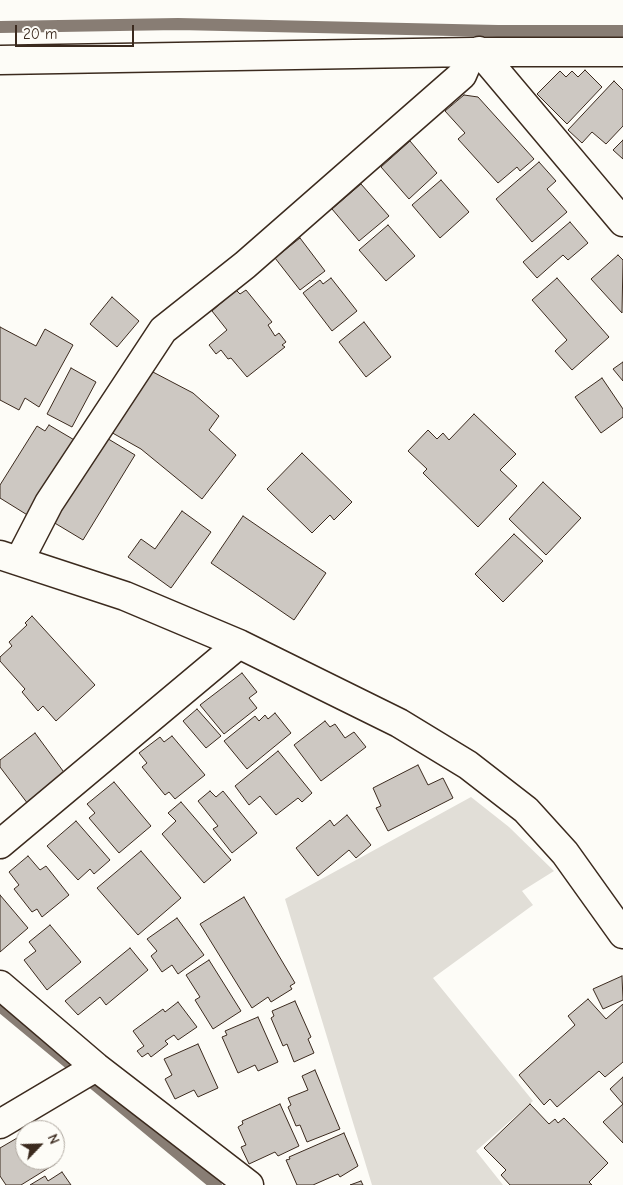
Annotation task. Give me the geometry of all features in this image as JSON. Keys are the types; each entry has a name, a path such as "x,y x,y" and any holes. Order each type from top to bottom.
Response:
{"street":[{"path":"0,60 476,52 623,52"},
{"path":"476,52 623,222"},
{"path":"476,52 462,75 245,265 163,330 49,503 10,558 125,596 239,644 399,723 468,766 526,810 565,853 623,934"},
{"path":"0,844 239,644"},
{"path":"0,985 96,1067 249,1185"},
{"path":"0,1124 96,1067"}],"shaded area":[{"path":"471,797 509,827 554,871 522,891 533,905 433,978 533,1101 476,1151 503,1185 372,1185 285,899"}],"building":[{"path":"585,70 602,87 567,124 537,94 560,71 566,77 572,71 578,77"},
{"path":"614,81 623,90 623,126 606,144 592,132 582,143 568,130"},
{"path":"464,95 478,97 534,159 520,171 517,167 498,183 458,139 465,133 445,111"},
{"path":"623,140 623,159 613,150"},
{"path":"410,141 437,173 409,199 381,167"},
{"path":"539,162 556,181 547,189 567,212 532,242 496,199"},
{"path":"441,180 469,212 440,238 412,205"},
{"path":"361,184 389,216 359,241 332,209"},
{"path":"570,222 588,243 568,260 563,255 537,278 523,262"},
{"path":"388,225 415,256 386,281 359,250"},
{"path":"300,238 325,271 300,290 275,258"},
{"path":"618,255 623,260 622,313 591,279"},
{"path":"331,278 357,311 332,331 303,293 320,280 323,284"},
{"path":"557,278 609,337 572,370 555,351 567,340 532,300"},
{"path":"236,290 240,294 246,290 272,322 268,325 275,336 279,333 286,342 282,345 285,347 247,377 231,358 228,359 221,350 216,354 209,345 227,330 212,311"},
{"path":"112,297 139,321 117,347 90,324"},
{"path":"364,322 391,357 366,377 339,342"},
{"path":"0,327 36,346 45,329 73,345 39,407 25,398 19,410 0,400"},
{"path":"623,362 623,381 613,369"},
{"path":"71,368 96,382 72,427 47,414"},
{"path":"151,371 193,393 219,416 209,430 236,455 202,499 141,449 109,431 124,408 128,409"},
{"path":"602,378 623,409 623,417 601,433 575,397"},
{"path":"474,414 516,454 500,470 517,486 478,527 423,473 427,469 408,451 428,430 437,439 443,433 449,440"},
{"path":"49,425 76,441 29,516 0,498 0,485 37,426 45,431"},
{"path":"105,437 135,455 83,540 53,522"},
{"path":"302,453 352,502 334,520 330,515 312,533 267,489"},
{"path":"543,482 581,518 546,555 509,519"},
{"path":"182,511 211,532 171,588 128,557 141,539 155,549"},
{"path":"243,516 326,573 294,620 211,563"},
{"path":"514,534 543,561 503,602 475,574"},
{"path":"32,616 95,685 56,721 43,706 38,711 22,692 25,689 0,661 0,657 12,646 9,642 27,625 25,623"},
{"path":"242,673 257,692 249,698 257,708 224,734 200,705"},
{"path":"197,709 221,736 206,748 183,721"},
{"path":"275,713 291,733 247,769 224,741 255,716 259,721 265,715 268,719"},
{"path":"325,721 330,727 335,724 345,738 354,732 366,747 321,781 294,745"},
{"path":"35,733 66,775 28,804 0,767 0,760"},
{"path":"172,736 205,775 175,799 169,792 165,795 142,767 147,763 139,753 160,737 164,742"},
{"path":"278,751 312,793 302,802 298,798 276,815 260,796 249,805 235,786"},
{"path":"418,765 428,785 443,778 453,798 388,831 376,808 381,806 373,788"},
{"path":"114,782 151,826 119,853 89,818 95,813 87,804"},
{"path":"210,791 216,797 223,791 257,833 232,853 213,829 218,826 198,801"},
{"path":"181,802 231,860 204,883 162,834 176,821 168,813"},
{"path":"347,815 371,845 356,858 349,850 318,876 296,848 330,820 334,826"},
{"path":"76,821 110,860 94,874 90,869 78,880 47,846"},
{"path":"141,851 181,898 138,935 97,888"},
{"path":"28,856 40,870 46,866 69,895 42,917 37,909 32,912 14,889 19,885 9,872"},
{"path":"0,895 28,928 0,952"},
{"path":"244,897 295,983 290,986 292,989 271,1002 268,997 252,1008 200,924"},
{"path":"177,918 204,955 178,974 172,965 162,972 151,956 157,951 147,939"},
{"path":"50,925 81,962 47,990 24,960 36,951 29,942"},
{"path":"130,948 148,970 106,1005 100,997 78,1015 65,1001"},
{"path":"209,960 241,1011 213,1029 195,1000 200,997 186,975"},
{"path":"622,976 623,1000 603,1009 593,989"},
{"path":"588,999 606,1019 623,1004 623,1062 605,1077 599,1071 557,1107 550,1099 544,1105 519,1075 575,1025 568,1016"},
{"path":"295,1001 311,1037 308,1039 314,1053 294,1062 287,1044 283,1046 271,1018 274,1016 272,1011"},
{"path":"178,1002 197,1027 178,1040 174,1035 165,1041 168,1044 151,1057 148,1053 142,1057 137,1051 144,1046 133,1031 163,1009 165,1012"},
{"path":"258,1017 278,1062 258,1071 255,1065 238,1073 222,1037 227,1035 225,1031"},
{"path":"198,1044 218,1088 198,1097 194,1090 175,1099 165,1079 172,1075 164,1059"},
{"path":"315,1070 340,1129 307,1142 300,1125 296,1126 288,1107 291,1105 288,1098 308,1090 302,1076"},
{"path":"623,1077 623,1104 610,1089"},
{"path":"280,1104 299,1146 278,1156 275,1152 249,1164 241,1147 246,1145 238,1127 243,1124 242,1121"},
{"path":"530,1104 549,1124 555,1119 558,1123 564,1118 608,1163 589,1182 592,1185 510,1185 501,1175 506,1170 484,1148"},
{"path":"623,1104 623,1143 603,1122"},
{"path":"344,1133 358,1166 340,1177 338,1174 313,1185 297,1185 286,1160"},
{"path":"15,1139 15,1170 45,1170 21,1185 6,1185 0,1176 0,1148"},
{"path":"62,1172 71,1185 30,1185 45,1176 48,1181"},
{"path":"361,1181 363,1185 350,1185"}],"waterway":[{"path":"0,27 178,24 498,31 623,31"},
{"path":"0,1006 216,1185"}]}
